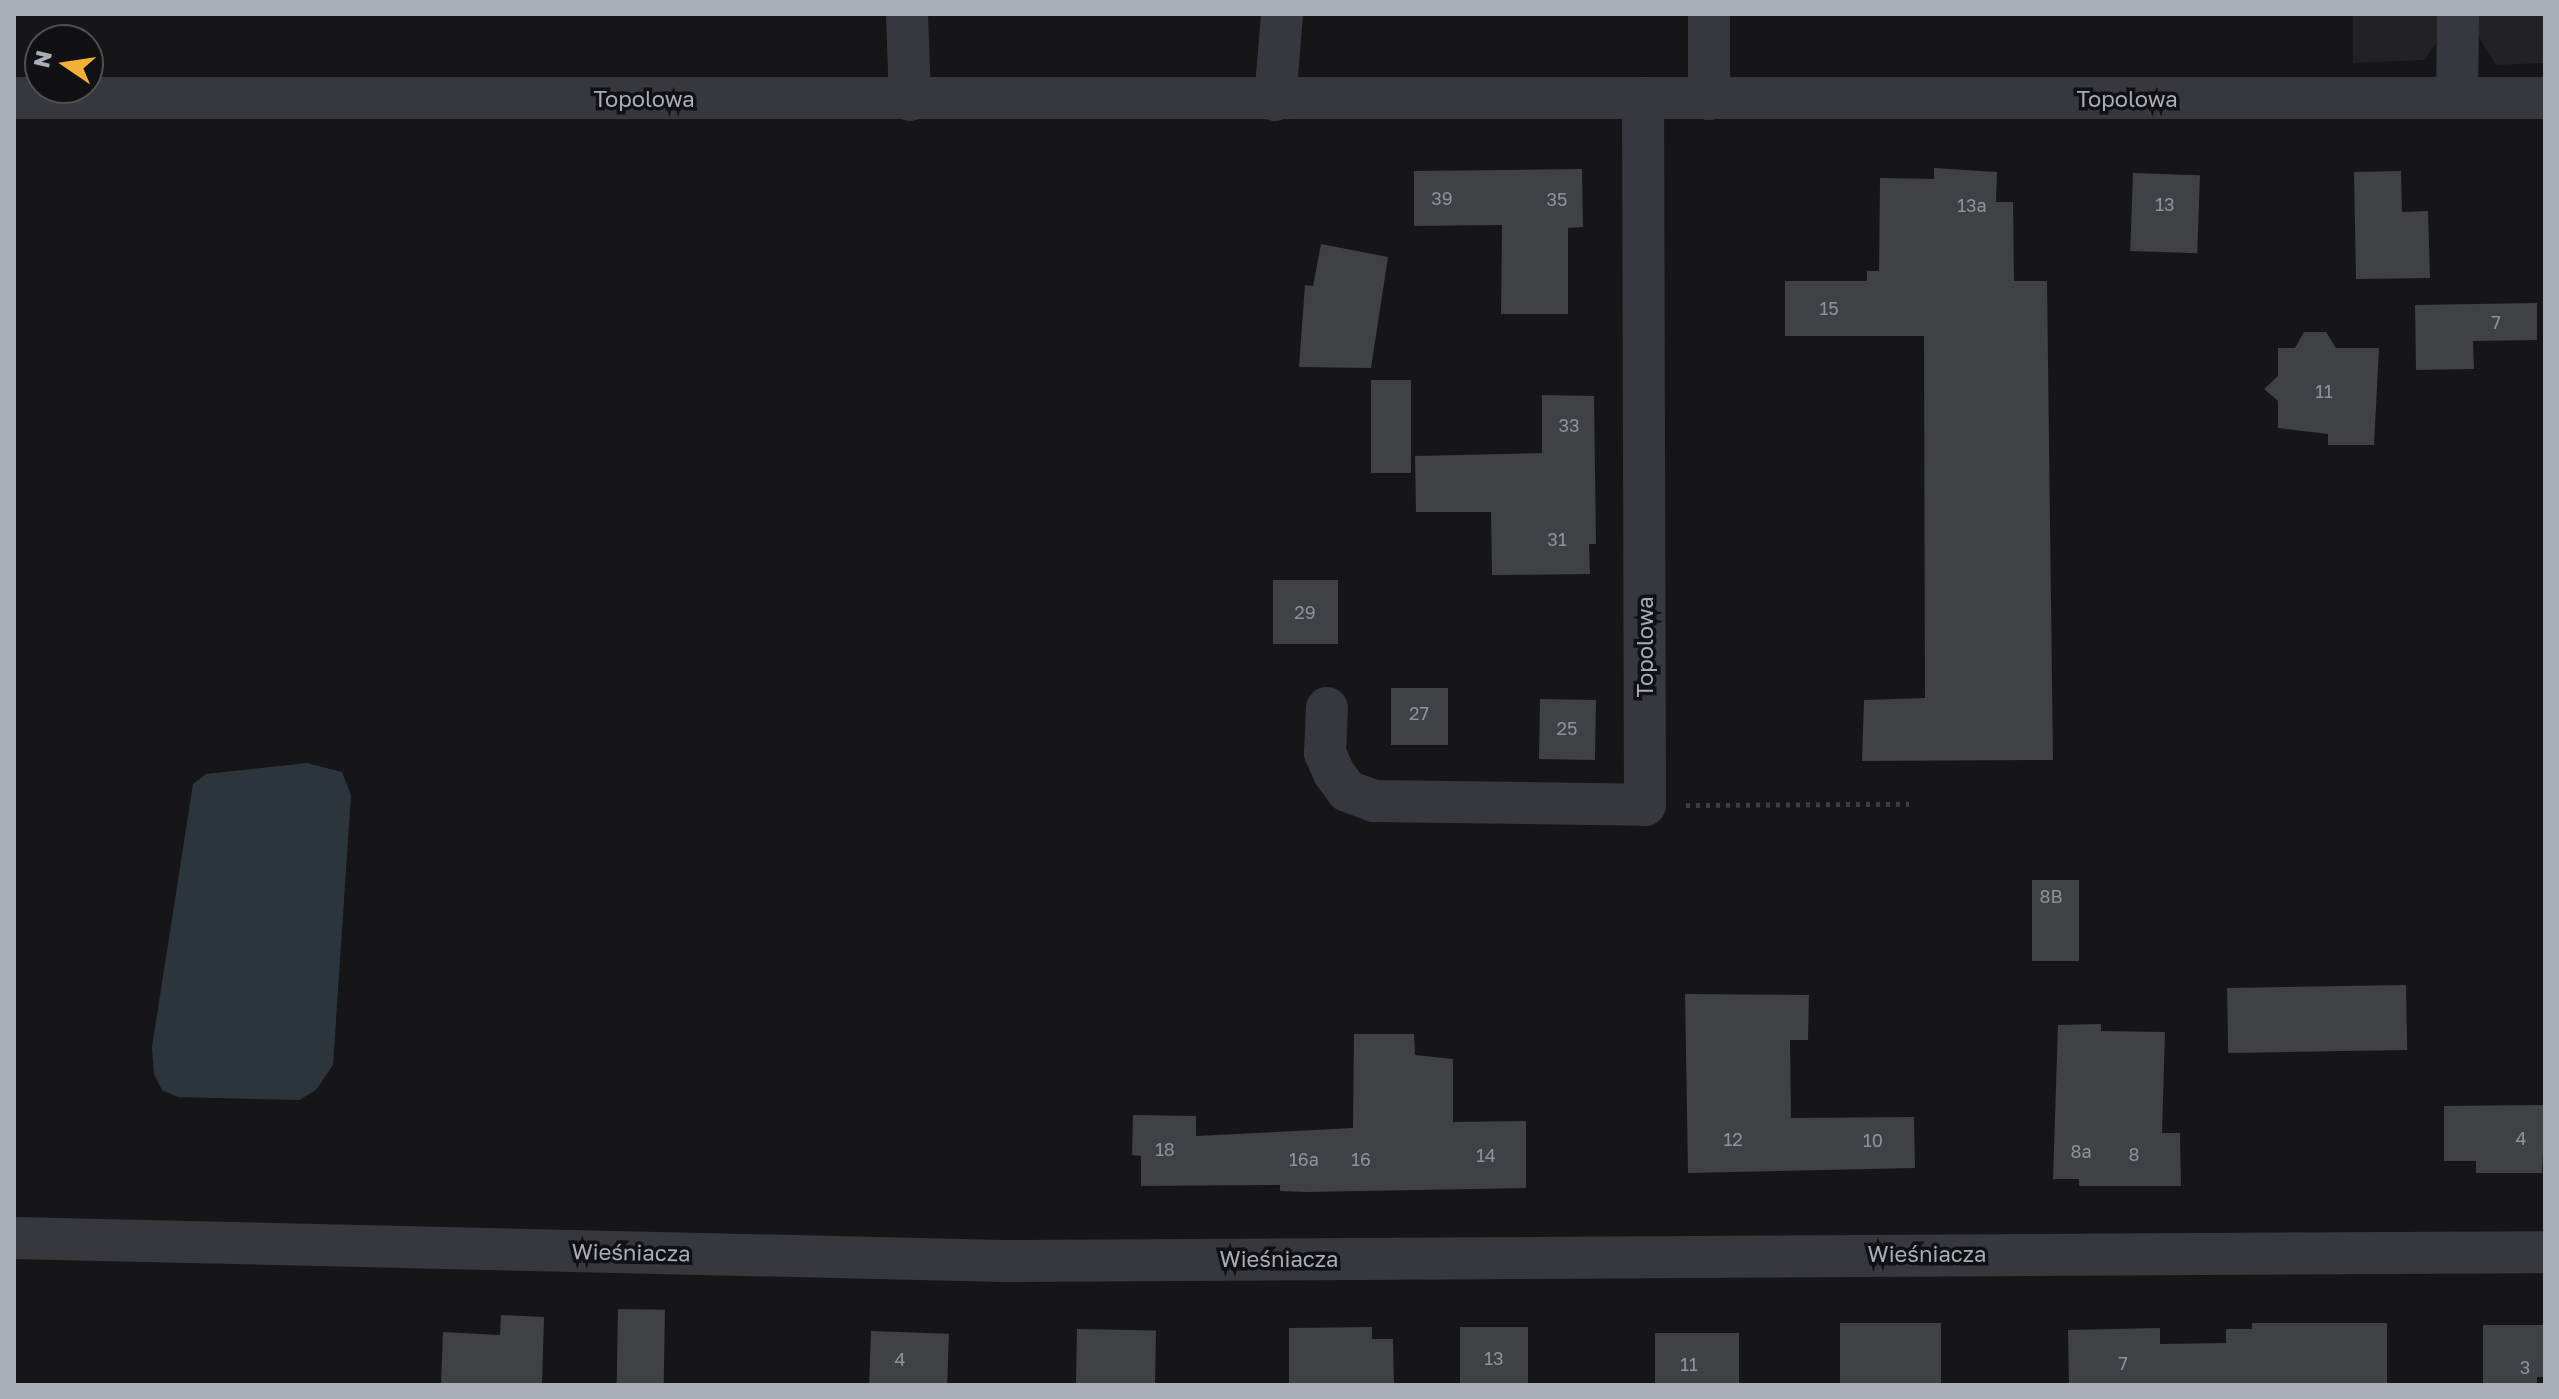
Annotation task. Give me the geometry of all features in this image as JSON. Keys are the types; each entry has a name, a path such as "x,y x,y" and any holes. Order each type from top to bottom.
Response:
{"street":[{"path":"907,14 910,100"},
{"path":"1275,100 1282,14"},
{"path":"1709,14 1709,99"},
{"path":"2457,98 2458,14"},
{"name":"Topolowa","path":"14,98 2545,98"},
{"name":"Topolowa","path":"1643,99 1645,805"},
{"path":"1327,708 1325,753 1334,773 1347,791 1374,801 1645,805"},
{"name":"Wieśniacza","path":"14,1238 1004,1261 2545,1252"}],"path":[{"path":"1645,805 1909,804"}],"shaded area":[{"path":"2353,14 2545,14 2545,63 2496,65 2475,31 2444,31 2425,60 2353,63"},
{"path":"307,763 342,772 351,795 333,1065 316,1090 299,1100 178,1097 162,1090 154,1074 152,1047 193,784 206,774"}],"building":[{"path":"1934,168 1997,172 1996,202 2013,202 2014,281 2047,281 2053,760 1862,761 1864,700 1925,698 1924,336 1785,336 1785,281 1867,281 1867,271 1879,271 1880,178 1934,179"},
{"path":"1582,169 1583,227 1568,228 1568,314 1501,314 1502,225 1414,226 1414,171"},
{"path":"2401,171 2402,212 2428,211 2430,278 2356,279 2354,172"},
{"path":"2133,173 2200,175 2197,253 2130,251"},
{"path":"1321,244 1388,257 1371,368 1299,367 1305,285 1313,286"},
{"path":"2537,303 2537,340 2473,341 2474,369 2416,370 2415,305"},
{"path":"2304,332 2326,332 2336,348 2379,348 2374,445 2328,445 2328,434 2278,428 2278,401 2264,389 2278,376 2278,348 2295,348"},
{"path":"1371,380 1411,380 1411,473 1371,473"},
{"path":"1542,395 1594,396 1596,544 1589,544 1590,574 1492,575 1491,512 1416,512 1415,456 1542,453"},
{"path":"1273,580 1338,580 1338,644 1273,644"},
{"path":"1391,688 1448,688 1448,745 1391,745"},
{"path":"1540,699 1596,700 1595,760 1539,759"},
{"path":"2032,880 2079,880 2079,961 2032,961"},
{"path":"2406,985 2407,1050 2228,1053 2227,988"},
{"path":"1685,994 1809,995 1808,1040 1790,1040 1791,1118 1914,1117 1915,1168 1688,1173"},
{"path":"2101,1024 2101,1031 2165,1032 2162,1133 2180,1133 2181,1186 2079,1186 2079,1179 2053,1179 2058,1025"},
{"path":"1354,1034 1414,1034 1415,1055 1453,1059 1453,1122 1526,1121 1526,1188 1306,1192 1280,1191 1280,1185 1141,1186 1141,1156 1132,1155 1133,1115 1196,1116 1196,1136 1353,1128"},
{"path":"2545,1105 2542,1173 2476,1173 2476,1161 2444,1161 2444,1106"},
{"path":"618,1309 665,1310 664,1385 617,1385"},
{"path":"501,1315 544,1317 542,1385 441,1385 443,1332 500,1335"},
{"path":"1840,1323 1941,1323 1941,1385 1840,1385"},
{"path":"2252,1323 2387,1323 2387,1385 2069,1385 2068,1330 2160,1328 2160,1344 2226,1343 2226,1329 2252,1329"},
{"path":"2483,1325 2545,1325 2545,1377 2537,1377 2537,1385 2483,1385"},
{"path":"1372,1327 1372,1339 1393,1339 1394,1385 1289,1385 1289,1328"},
{"path":"1460,1327 1528,1327 1528,1385 1460,1385"},
{"path":"1077,1329 1156,1330 1155,1385 1076,1385"},
{"path":"871,1331 949,1334 947,1385 869,1385"},
{"path":"1655,1333 1739,1333 1739,1385 1655,1385"}]}
